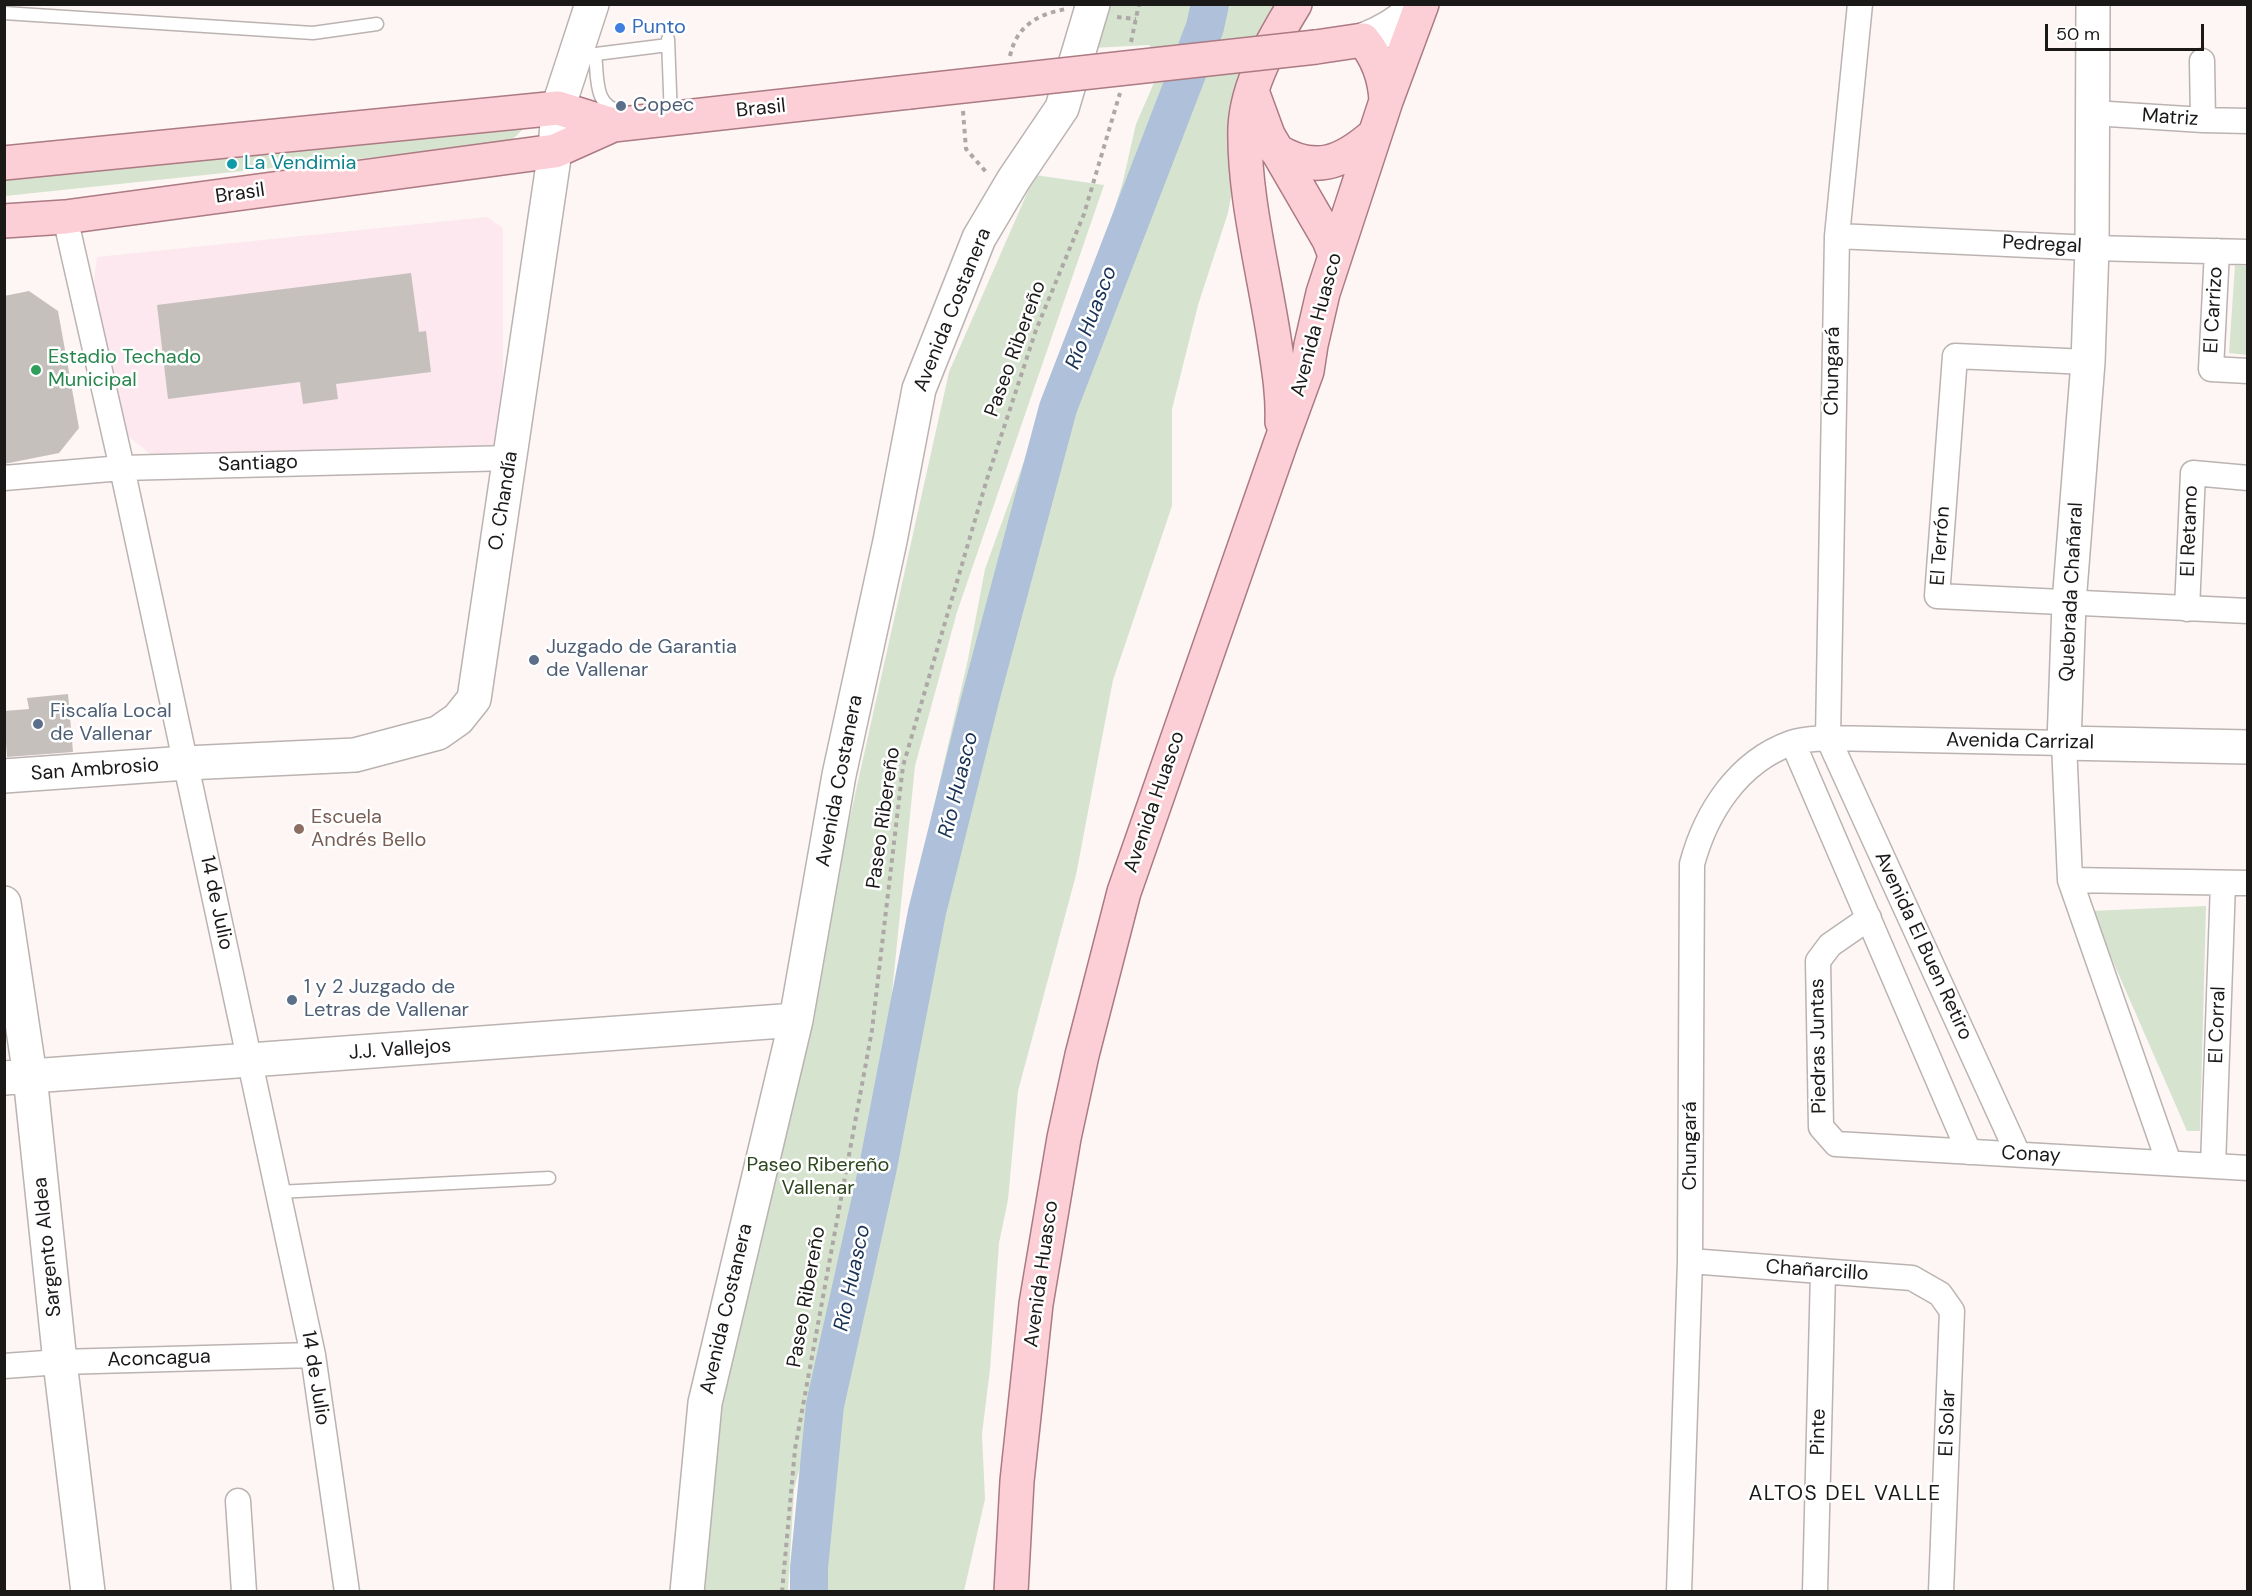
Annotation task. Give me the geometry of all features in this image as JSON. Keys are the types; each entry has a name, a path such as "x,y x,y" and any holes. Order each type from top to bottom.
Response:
{"main road":[{"path":"1281,442 1283,402 1281,384 1248,179 1245,125 1252,92 1264,62 1295,4"},
{"path":"1386,101 1422,4"},
{"name":"Brasil","path":"4,163 558,108 622,118 667,111 909,92 1363,40"},
{"name":"Avenida Huasco","path":"1011,1592 1017,1481 1036,1304 1062,1148 1082,1055 1124,892 1307,371 1323,293 1386,101 1385,84 1377,58 1363,40"},
{"path":"1252,92 1258,112 1276,150 1329,240 1335,255"},
{"name":"Brasil","path":"4,221 65,217 555,152 622,118"},
{"path":"1276,150 1299,162 1326,163 1351,155 1374,135"},
{"path":"1264,272 1273,288 1289,298 1307,299 1323,293"}],"street":[{"name":"O. Chandía","path":"186,763 355,755 438,734 458,719 474,699 555,152 558,108 585,55 592,4"},
{"name":"Avenida Costanera","path":"687,1592 705,1403 796,1020 839,775 890,542 919,389 979,238 1014,179 1062,108 1094,4"},
{"path":"1363,40 1396,25 1417,4"},
{"name":"Chungará","path":"1828,738 1837,236 1860,4"},
{"name":"Quebrada Chañaral","path":"2093,4 2092,248 2088,362 2069,603 2064,743 2070,880 2169,1163"},
{"path":"2202,61 2203,120"},
{"name":"Matriz","path":"2093,113 2247,121"},
{"name":"14 de Julio","path":"65,217 122,468 313,1355 347,1592"},
{"name":"Pedregal","path":"1837,236 2092,248 2247,252"},
{"name":"El Carrizo","path":"2217,251 2211,369 2247,371"},
{"name":"El Terrón","path":"2088,362 1955,356 1937,596 2247,611"},
{"name":"Santiago","path":"4,478 122,468 511,458"},
{"name":"El Retamo","path":"2187,609 2193,473 2247,478"},
{"name":"Avenida Carrizal","path":"1792,743 1828,738 2247,747"},
{"name":"Avenida El Buen Retiro","path":"1828,738 2018,1154"},
{"name":"Chungará","path":"1679,1592 1690,1261 1692,864 1706,823 1730,786 1760,760 1792,743"},
{"name":"Avenida El Buen Retiro","path":"1792,743 1969,1152"},
{"name":"San Ambrosio","path":"4,776 186,763"},
{"path":"2070,880 2247,883"},
{"name":"El Corral","path":"2213,1166 2223,883"},
{"name":"Sargento Aldea","path":"4,903 17,1077 60,1362 88,1592"},
{"name":"Piedras Juntas","path":"1821,1127 1818,961 1830,945 1869,918"},
{"name":"J.J. Vallejos","path":"17,1077 796,1020"},
{"name":"Conay","path":"1821,1127 1836,1144 2247,1168"},
{"name":"Chañarcillo","path":"1690,1261 1912,1278 1940,1294"},
{"name":"Pinte","path":"1815,1592 1823,1272"},
{"name":"El Solar","path":"1940,1294 1952,1311 1941,1592"},
{"name":"Aconcagua","path":"4,1366 60,1362 313,1355"},
{"path":"238,1501 244,1592"}],"lane":[{"path":"4,13 313,33 377,24"},
{"path":"622,118 619,111 604,104 585,55 668,42 667,111"},
{"path":"278,1192 549,1178"}],"path":[{"path":"1129,52 1139,4"},
{"name":"Paseo Ribereño","path":"782,1592 795,1449 872,1030 903,766 987,478 1036,330 1084,214 1121,86"}],"shaded area":[{"path":"487,217 503,228 503,445 156,459 127,435 93,289 97,257"}],"green space":[{"name":"Paseo Ribereño Vallenar","path":"1104,5 1280,5 1245,117 1228,213 1198,305 1172,409 1172,506 1113,680 1076,875 1018,1091 1008,1200 999,1243 990,1369 982,1434 985,1499 964,1591 816,1591 822,1452 852,1235 805,1420 803,1455 794,1490 788,1591 701,1592 722,1406 796,1060 949,372 1035,175 1104,185 957,612 915,766 886,1052 875,1122 895,1116 925,947 906,927 968,659 985,569 1097,266 1123,181 1136,124 1160,69 1149,45 1093,48"},
{"path":"505,121 524,128 509,143 5,196 4,171"},
{"path":"2235,265 2247,266 2247,355 2229,353"},
{"path":"2206,906 2200,1131 2187,1131 2091,911"}],"building":[{"path":"411,273 419,332 426,331 431,372 336,384 338,399 303,404 300,382 168,399 157,305"},
{"name":"Estadio Techado Municipal","path":"29,291 58,311 79,428 59,453 4,464 4,296"},
{"name":"Fiscalía Local de Vallenar","path":"68,694 73,752 7,757 4,711 29,709 27,698"}],"waterway":[{"name":"Río Huasco","path":"809,1592 809,1568 825,1405 878,1167 927,912 980,700 1058,408 1205,27 1210,4"}],"place":[{"name":"Punto","path":"620,28"},
{"name":"Copec","path":"621,106"},
{"name":"La Vendimia","path":"232,164"},
{"name":"Estadio Techado Municipal","path":"36,370"},
{"name":"Juzgado de Garantia de Vallenar","path":"534,660"},
{"name":"Fiscalía Local de Vallenar","path":"38,724"},
{"name":"Escuela Andrés Bello","path":"299,829"},
{"name":"1 y 2 Juzgado de Letras de Vallenar","path":"292,1000"}],"district":[{"name":"ALTOS DEL VALLE","path":"1845,1494"}]}
